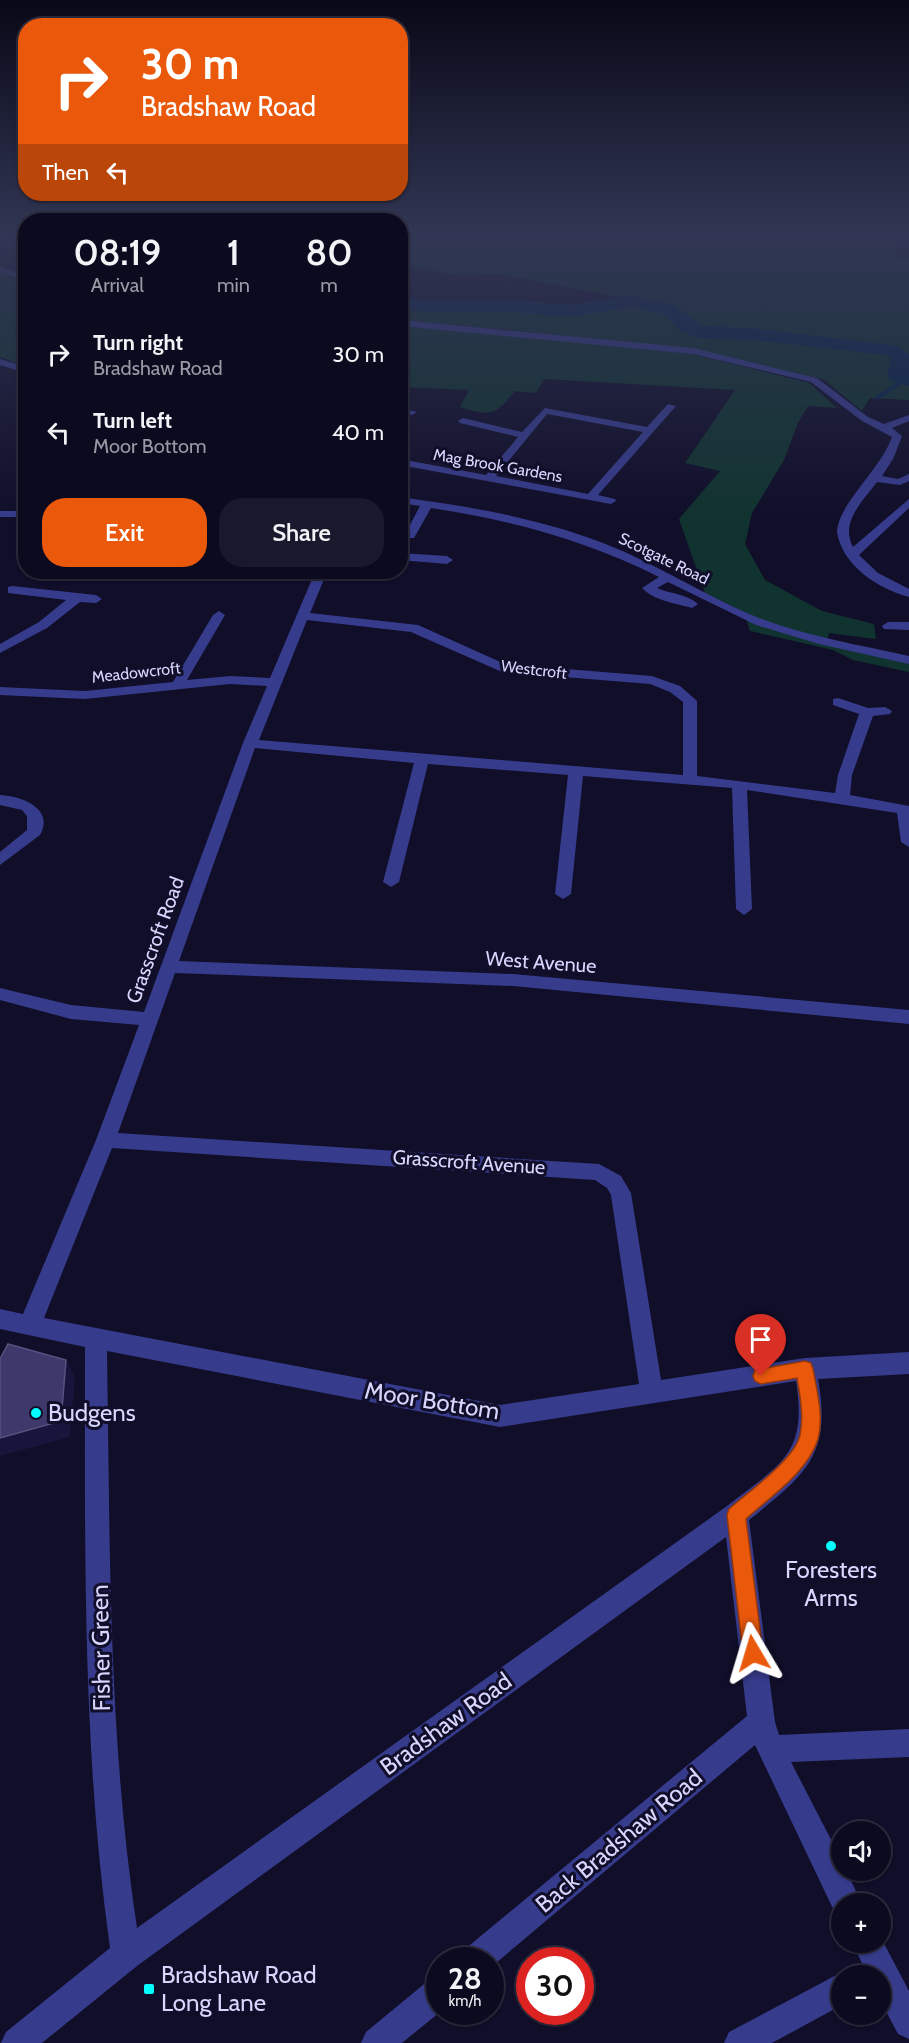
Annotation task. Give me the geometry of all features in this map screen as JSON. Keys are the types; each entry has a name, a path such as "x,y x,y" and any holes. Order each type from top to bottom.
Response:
{"street":[{"path":"456,328 693,351 814,381 865,419 897,436 895,445 873,478 871,485 843,523 843,540 868,574 888,586 909,593"},
{"path":"0,362 18,368"},
{"path":"591,497 671,406"},
{"path":"488,478 545,411 649,430"},
{"path":"884,428 909,418"},
{"path":"463,421 523,435"},
{"name":"Mag Brook Gardens","path":"408,463 611,501"},
{"path":"873,478 900,482 909,477"},
{"name":"Scotgate Road","path":"408,501 494,516 568,535 626,557 744,616 830,642 909,660"},
{"path":"852,555 909,502"},
{"path":"410,536 426,504"},
{"path":"0,514 18,514"},
{"path":"408,557 447,560"},
{"path":"666,578 648,588 670,599 682,599 692,604"},
{"name":"Grasscroft Road","path":"30,1324 106,1140 250,743 318,579"},
{"path":"12,590 96,599"},
{"path":"0,649 44,625 77,598"},
{"path":"178,684 219,615"},
{"name":"Westcroft","path":"303,616 414,628 502,668 652,680 675,688 690,701 690,778"},
{"path":"888,626 909,626"},
{"name":"Meadowcroft","path":"0,691 85,695 230,680 276,682"},
{"path":"838,702 867,712 885,711"},
{"path":"842,798 845,775 867,712"},
{"path":"250,743 422,760 690,778 842,798 907,811 904,819 909,842"},
{"path":"391,882 422,760"},
{"path":"563,894 576,771"},
{"path":"739,784 744,909"},
{"path":"0,800 22,802 31,808 37,819 35,832 0,860"},
{"name":"West Avenue","path":"169,967 513,980 909,1017"},
{"path":"0,994 71,1012 148,1019"},
{"name":"Grasscroft Avenue","path":"106,1140 503,1163 598,1172 614,1182 621,1193 652,1393"},
{"name":"Moor Bottom","path":"0,1318 96,1340 500,1416 805,1369 909,1363"},
{"name":"Fisher Green","path":"96,1340 103,1737 114,1883 126,1955"},
{"name":"Bradshaw Road","path":"17,2043 126,1955 736,1515 796,1461 809,1438 810,1409 805,1369"},
{"path":"736,1515 766,1736 842,1893"},
{"path":"766,1736 909,1743"},
{"name":"Back Bradshaw Road","path":"493,1947 766,1736"},
{"path":"870,1962 909,2023"},
{"path":"740,2043 831,1994"},
{"path":"377,2043 426,2003"}],"green space":[{"path":"0,328 18,328 18,363 0,357"},
{"path":"408,328 501,333 692,354 809,383 837,408 808,406 798,423 784,460 752,513 745,544 765,580 822,611 874,624 876,639 829,633 827,643 909,662 909,672 853,660 833,650 750,631 744,612 705,593 679,519 720,471 685,463 735,390 544,379 536,393 515,391 497,409 486,413 460,407 469,390 408,387"},
{"path":"494,328 909,328 909,400 870,398 862,411 823,379 694,350"}],"building":[{"name":"Budgens","path":"8,1344 66,1360 61,1421 0,1438 0,1359"}],"waterway":[{"path":"690,328 698,332 752,334 788,340 892,350 901,358 897,376 909,380"},
{"path":"899,384 906,379"},
{"path":"877,398 901,382"}],"place":[{"name":"Budgens","path":"36,1413"},
{"name":"Foresters Arms","path":"831,1546"},
{"name":"Bradshaw Road Long Lane","path":"149,1989"}],"route":[{"path":"753,1653 736,1515 796,1461 809,1438 810,1409 805,1369 761,1376"}]}
